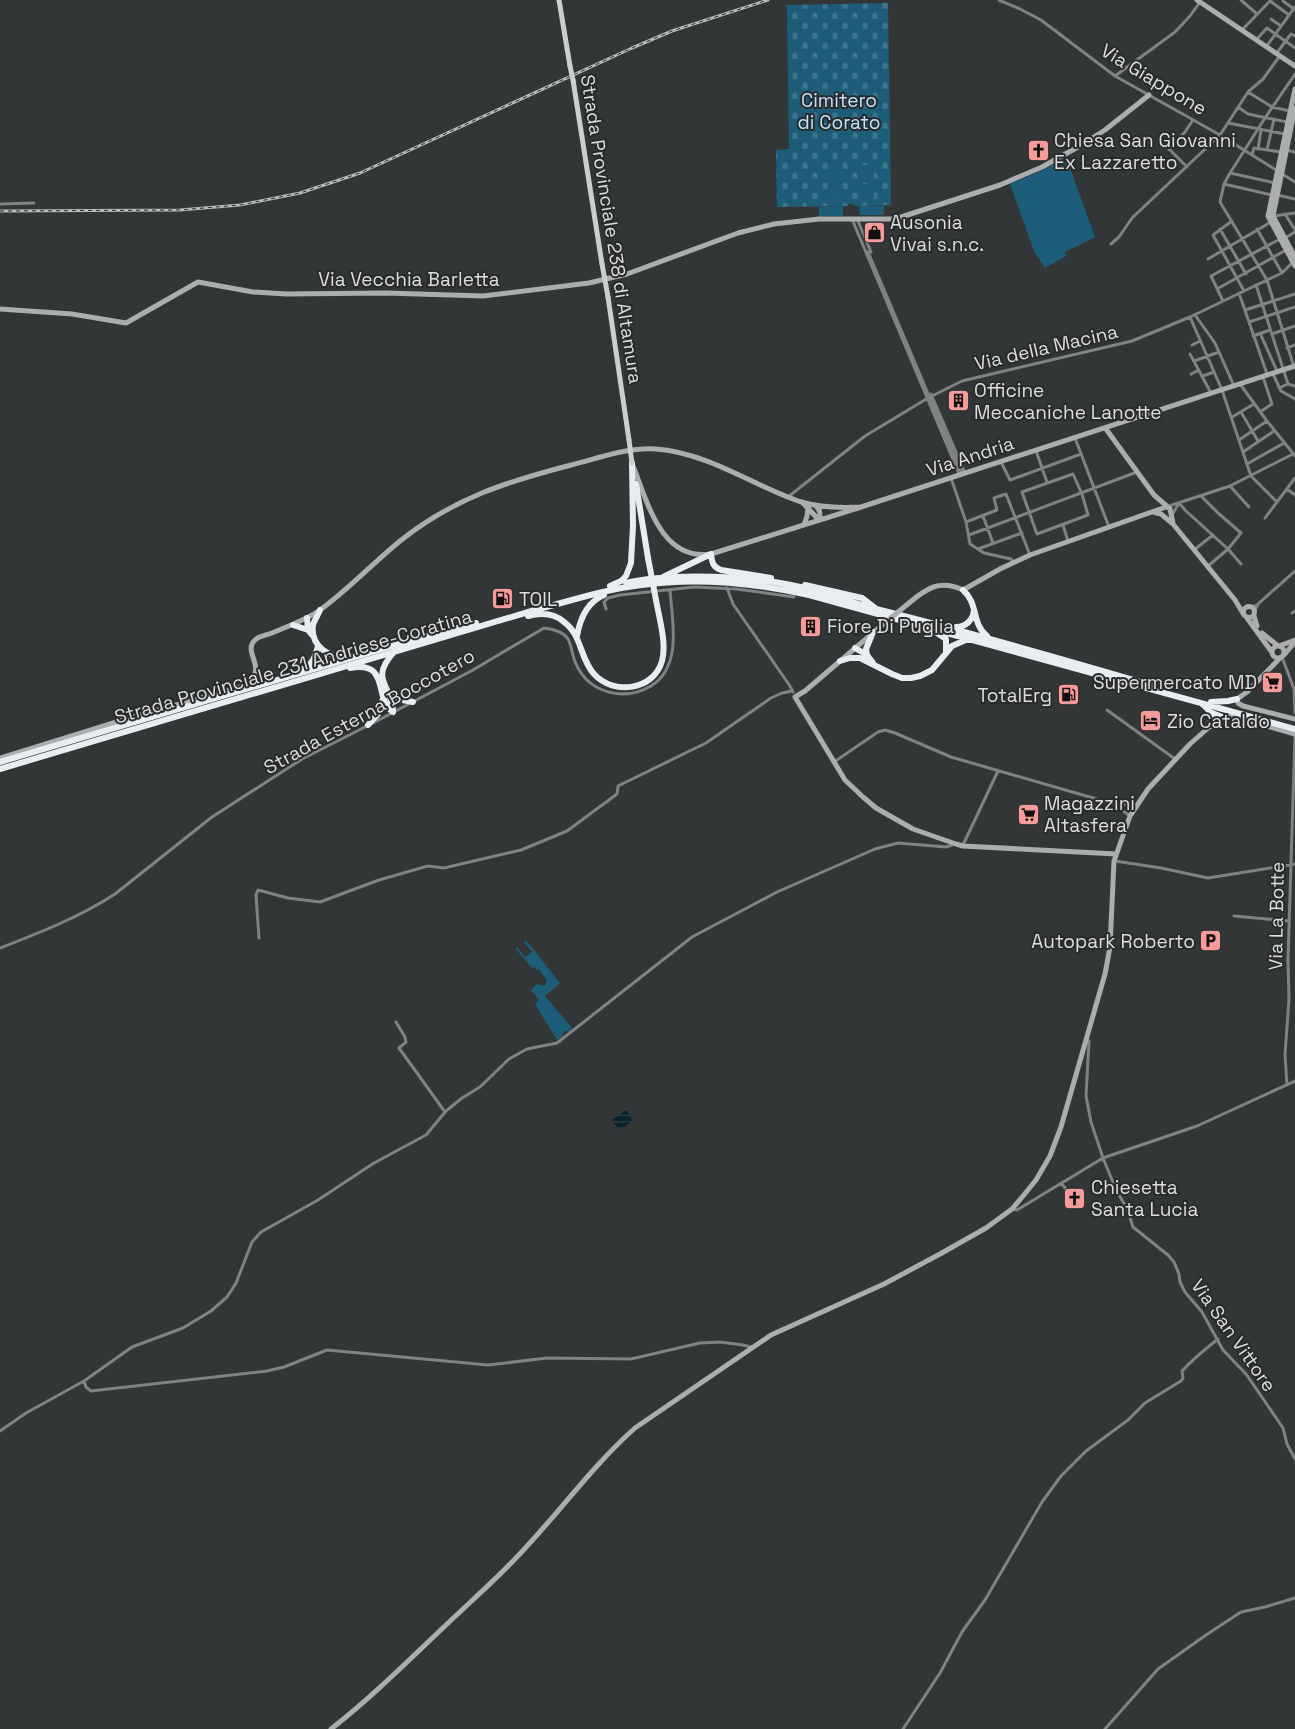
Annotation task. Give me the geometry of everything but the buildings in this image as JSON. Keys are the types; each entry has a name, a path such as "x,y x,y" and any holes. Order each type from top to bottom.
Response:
{"highway":[{"path":"475,628 495,625 530,615 544,614 554,616 563,620 571,627 588,667 598,678 611,686 626,688 640,685 658,671 663,660 662,631 632,463"},
{"path":"596,591 616,585 621,581 626,576 631,563 633,525 632,463"},
{"path":"660,579 711,554 713,564 721,570 777,579 862,598 876,609"},
{"name":"Strada Provinciale 231 Andriese-Coratina","path":"0,769 329,671 526,608 636,581 707,577 764,581 798,587 927,624 969,639 1295,729"},
{"name":"Strada Provinciale 231 Andriese-Coratina","path":"0,762 276,680 604,592 641,585 704,582 768,587 809,595 990,639 1295,725"},
{"path":"577,638 581,620 593,601 605,594 636,588 641,585"},
{"path":"963,590 972,600 979,628 990,639"},
{"path":"311,627 320,610"},
{"path":"840,661 860,658 902,678 920,676 932,670 943,659 946,652 947,643 944,636 930,630 927,624 929,620 960,627 969,623 974,610"},
{"path":"307,618 318,646 330,655 340,657 352,656 393,649"},
{"path":"293,625 311,627"},
{"path":"867,655 866,649 874,632"},
{"path":"946,652 956,643 969,639"},
{"path":"276,680 279,676 304,669 313,661 318,646"},
{"path":"855,648 867,655 874,664"},
{"path":"855,648 860,658"},
{"path":"393,649 382,671 382,677 392,702 393,712"},
{"path":"329,671 359,667 372,671 381,681 383,700 388,709 393,712"},
{"path":"387,691 397,699 413,702"},
{"path":"1211,702 1228,702 1237,699"},
{"path":"368,725 378,714 383,700"},
{"path":"1199,702 1210,712 1222,718"},
{"path":"1210,712 1212,718 1210,726"}],"main road":[{"name":"Strada Provinciale 238 di Altamura","path":"559,0 608,297 632,463"}],"street":[{"name":"Via Giappone","path":"999,0 1041,20 1115,76 1220,135 1295,182"},
{"path":"1115,76 1175,32 1201,2 1210,0"},
{"path":"1241,0 1257,14"},
{"path":"1241,31 1270,0 1289,15"},
{"path":"1266,48 1294,8 1283,1"},
{"path":"1201,2 1277,56 1295,66"},
{"path":"1270,18 1281,26"},
{"path":"1255,40 1267,28 1295,48"},
{"path":"1111,244 1119,237 1132,218 1220,135 1248,92 1263,80 1285,41 1293,35"},
{"path":"1295,74 1230,172 1224,184 1220,202 1267,280 1278,312 1287,348 1295,367"},
{"path":"1294,261 1270,218 1284,151 1290,135 1295,89"},
{"path":"1248,92 1272,107 1292,110"},
{"name":"Via Vecchia Barletta","path":"0,309 72,314 126,324 198,282 253,292 287,294 386,293 483,296 589,283 627,274 738,233 774,224 819,219 895,219 1008,182 1042,167 1078,147 1105,130 1149,95"},
{"path":"1238,107 1248,114 1265,118 1292,120"},
{"path":"1268,150 1274,119"},
{"path":"1187,167 1169,149 1193,120"},
{"path":"1228,123 1290,135"},
{"path":"1252,155 1256,149 1259,129"},
{"path":"1256,149 1295,152"},
{"path":"1230,172 1274,182"},
{"path":"1275,195 1274,182 1279,172"},
{"path":"1224,184 1295,199"},
{"path":"0,204 34,203"},
{"path":"1208,259 1257,229 1270,218 1295,213"},
{"path":"1223,301 1211,276 1295,231 1286,214"},
{"path":"854,219 962,475"},
{"path":"1232,221 1213,235 1244,291"},
{"path":"1220,229 1246,274"},
{"path":"1257,229 1282,273"},
{"path":"1282,239 1294,261"},
{"path":"1217,289 1287,250"},
{"name":"Via della Macina","path":"788,497 865,436 930,397 962,381 1132,341 1195,315 1282,273 1294,261"},
{"path":"1256,285 1271,332 1273,373 1272,404 1260,412"},
{"path":"1239,293 1253,336 1273,373 1288,384 1295,386"},
{"path":"1245,310 1295,294"},
{"path":"1249,322 1295,307"},
{"path":"795,697 805,691 923,592 938,585 955,586 963,590 1030,555 1230,486 1294,455 1237,385 1204,326 1195,315"},
{"path":"1190,317 1222,390 1242,452 1252,476 1277,502"},
{"path":"1253,336 1294,326 1295,332"},
{"path":"1260,333 1279,388 1295,400"},
{"path":"1192,345 1200,341"},
{"path":"1287,348 1295,345"},
{"path":"1194,361 1219,352"},
{"path":"1190,354 1211,394"},
{"name":"Via Andria","path":"711,554 1295,367"},
{"path":"1190,374 1199,370"},
{"path":"1203,376 1214,372"},
{"path":"1279,388 1288,384"},
{"path":"1232,418 1254,404"},
{"path":"1241,412 1258,442"},
{"path":"1239,440 1267,421"},
{"path":"1106,429 1154,495 1166,507 1173,524 1235,600 1272,653 1277,658 1282,656"},
{"path":"1242,452 1274,431"},
{"path":"1075,438 1109,527"},
{"path":"1247,464 1284,444"},
{"path":"0,758 123,720 244,686 256,674 252,654 252,645 255,639 293,625 320,610 400,541 458,503 496,486 516,480 621,453 650,449 689,455 710,462 802,502 843,508 861,507"},
{"path":"1036,451 1047,482"},
{"path":"1001,462 1010,480 1082,454"},
{"path":"632,463 655,521 664,535 681,550 699,556 711,554"},
{"path":"969,535 1137,472"},
{"path":"1073,474 1082,494 1088,515 1037,534 1022,492 1073,474"},
{"path":"951,478 966,522 970,544 977,549 995,556 1011,559 1014,562"},
{"path":"1265,518 1295,478"},
{"path":"1230,486 1249,507"},
{"path":"1287,489 1295,495"},
{"path":"966,522 997,510 994,498 1006,494 1030,555"},
{"path":"1201,496 1240,533 1228,549 1207,567"},
{"path":"802,502 819,520"},
{"path":"1169,517 1179,503"},
{"path":"1179,503 1228,549 1241,564"},
{"path":"815,505 820,510 819,520"},
{"path":"804,525 808,507"},
{"path":"1153,512 1169,517"},
{"path":"983,516 993,543"},
{"path":"1063,525 1068,541"},
{"path":"977,549 1022,533"},
{"path":"1193,550 1213,535"},
{"path":"1246,616 1294,574"},
{"path":"606,609 604,602 608,598 694,587 764,591 794,597"},
{"path":"727,588 733,604 790,686 845,780 876,808 913,829 963,846 1116,854"},
{"name":"Strada Esterna Boccotero","path":"0,948 38,934 99,905 116,894 212,817 302,760 413,702 544,628 562,632 568,638 576,665 583,676 592,684 605,692 616,694 633,694 644,690 654,684 664,672 674,646 670,590"},
{"path":"1235,600 1251,611 1255,623 1260,630 1284,649 1282,656 1294,690 1295,713"},
{"path":"1246,616 1251,611"},
{"path":"1267,672 1273,647 1295,641"},
{"path":"1237,699 1267,672 1295,641"},
{"path":"260,938 256,895 258,890 288,898 320,902 379,880 428,866 444,868 521,850 543,842 566,831 618,794 618,786 706,743 771,698 792,691"},
{"path":"1245,703 1247,692"},
{"path":"1237,699 1253,708"},
{"path":"1237,699 1241,705 1295,719"},
{"path":"1107,710 1175,759"},
{"path":"331,1729 392,1677 514,1560 617,1444 650,1418 771,1335 884,1284 986,1228 1012,1209 1036,1180 1050,1156 1061,1127 1105,974 1110,947 1114,861 1130,816 1136,805 1175,759 1210,726 1222,718 1231,716 1295,734"},
{"path":"834,762 878,732 885,730 909,738 951,757 1114,804 1136,805"},
{"name":"Via La Botte","path":"1287,1085 1285,1055 1289,999 1295,734"},
{"path":"963,846 998,771"},
{"path":"1114,804 1130,816"},
{"path":"0,1431 26,1413 84,1381 132,1347 183,1328 211,1311 227,1297 236,1283 252,1242 261,1232 318,1200 374,1163 426,1135 445,1112 480,1086 509,1059 526,1049 557,1042 692,938 777,892 875,848 898,843 946,847 956,844"},
{"path":"1114,861 1208,878 1293,864"},
{"path":"1234,916 1290,921"},
{"path":"396,1022 406,1042 399,1048 445,1112"},
{"name":"Via San Vittore","path":"1087,1038 1089,1041 1086,1096 1091,1122 1103,1158 1117,1192 1127,1208 1133,1227 1174,1262 1185,1292 1202,1312 1223,1350 1246,1374 1283,1428 1287,1444 1295,1459"},
{"path":"1012,1209 1017,1210 1103,1158 1197,1126 1295,1081"},
{"path":"1061,1183 1071,1194"},
{"path":"903,1729 940,1673 962,1632 985,1600 1042,1502 1061,1476 1086,1451 1120,1426 1145,1403 1180,1382 1183,1378 1182,1371 1199,1352 1218,1339"},
{"path":"84,1381 86,1387 91,1391 267,1371 284,1367 327,1350 488,1365 547,1358 631,1359 700,1343 720,1342 752,1347"},
{"path":"1105,1729 1158,1670 1206,1635 1241,1612 1295,1598"}],"green space":[{"name":"Cimitero di Corato","path":"888,3 891,205 855,206 854,204 848,204 848,206 777,207 776,150 789,149 787,5"},
{"path":"806,157 810,157 811,205 806,205 806,199 809,198 809,164 806,163"},
{"path":"1066,157 1095,237 1065,252 1066,256 1045,268 1034,251 1010,184 1043,170"},
{"path":"859,165 873,165 874,182 859,182"},
{"path":"828,166 843,166 843,182 828,183"},
{"path":"859,184 874,184 874,198 859,198"},
{"path":"828,185 843,185 843,198 828,199"},
{"path":"843,206 843,216 819,216 819,207"},
{"path":"859,206 884,206 884,214 860,215"},
{"path":"526,940 560,983 545,996 572,1028 569,1032 566,1030 563,1036 557,1040 535,1004 539,1000 531,990 537,984 544,986 547,981 539,969 538,971 534,967 532,968 515,948 517,947 525,957 532,952 524,942"}],"shaded area":[{"path":"626,1110 633,1121 619,1130 612,1120"}],"railway":[{"path":"0,211 180,210 240,205 300,193 360,173 672,31 768,0"}],"place":[{"name":"Chiesa San Giovanni Ex Lazzaretto","path":"1038,151"},
{"name":"Ausonia Vivai s.n.c.","path":"874,233"},
{"name":"Officine Meccaniche Lanotte","path":"958,401"},
{"name":"TOIL","path":"503,599"},
{"name":"Fiore Di Puglia","path":"811,626"},
{"name":"Supermercato MD","path":"1273,682"},
{"name":"TotalErg","path":"1068,695"},
{"name":"Zio Cataldo","path":"1151,721"},
{"name":"Magazzini Altasfera","path":"1028,814"},
{"name":"Autopark Roberto","path":"1211,941"},
{"name":"Chiesetta Santa Lucia","path":"1075,1198"}]}
